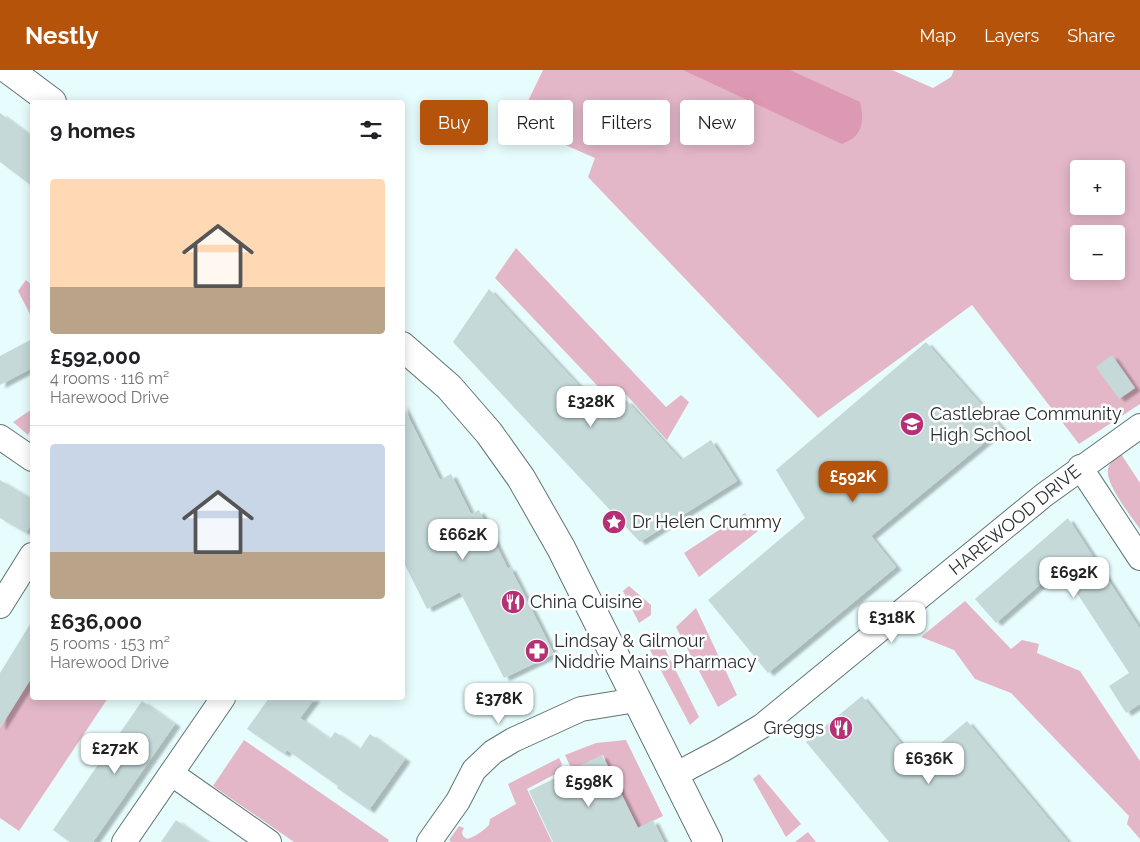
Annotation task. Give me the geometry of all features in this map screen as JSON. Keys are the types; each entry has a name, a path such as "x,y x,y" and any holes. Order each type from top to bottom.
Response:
{"main road":[{"path":"9,70 49,100"},
{"path":"405,349 449,387 489,434 521,478 561,548 708,842"}],"street":[{"name":"HAREWOOD DRIVE","path":"674,775 722,750 762,726 1044,494 1140,426"},
{"path":"0,437 30,458"},
{"path":"1080,468 1140,558"},
{"path":"0,606 30,558"},
{"path":"429,842 458,801 474,770 493,752 513,740 581,709 624,702 636,697"},
{"path":"124,842 223,700"},
{"path":"172,774 269,842"}],"shaded area":[{"path":"543,70 892,70 933,88 951,77 954,70 1140,70 1140,404 1079,444 972,305 818,418 588,177 595,158 565,145 573,145 573,100 529,100"},
{"path":"683,70 790,70 860,102 862,122 858,133 842,144 754,103 754,100 747,100"},
{"path":"516,248 666,407 681,395 689,402 667,440 622,390 610,399 495,278"},
{"path":"26,280 30,283 30,314 18,291"},
{"path":"30,410 30,432 28,435 13,422"},
{"path":"1121,454 1140,483 1140,529 1110,483 1108,469 1113,460"},
{"path":"745,513 758,531 699,577 684,553"},
{"path":"629,586 651,605 651,615 639,623 623,591"},
{"path":"965,601 1011,649 1022,640 1039,644 1037,653 1080,671 1140,761 1140,839 1127,824 1129,816 1011,693 975,679 954,650 921,637"},
{"path":"696,608 737,695 718,707 676,627"},
{"path":"660,639 699,717 690,725 649,648"},
{"path":"30,680 30,700 107,700 19,831 0,818 0,728"},
{"path":"244,740 389,840 388,842 294,842 213,786"},
{"path":"626,740 663,816 638,828 603,755 572,770 565,755 596,743"},
{"path":"559,758 562,764 559,772 527,789 552,842 451,842 449,840 459,826 464,828 463,836 467,839 482,832 489,825 490,819 516,804 508,784"},
{"path":"759,774 801,824 786,837 753,779"},
{"path":"808,832 816,842 795,842"}],"building":[{"path":"0,113 30,136 30,184 0,162"},
{"path":"489,289 608,417 626,400 681,460 711,440 737,481 640,542 453,342"},
{"path":"30,340 30,369 0,385 0,356"},
{"path":"926,342 1002,428 871,536 896,567 768,673 708,600 805,518 776,470"},
{"path":"1112,355 1135,388 1119,399 1096,367"},
{"path":"405,410 440,480 451,474 471,514 479,510 508,569 510,567 554,654 504,678 460,592 427,609 405,565"},
{"path":"0,480 30,498 30,526 26,533 0,518"},
{"path":"1068,518 1140,629 1140,704 1126,713 1109,686 1129,673 1060,567 996,623 975,599"},
{"path":"30,624 30,680 0,728 0,673"},
{"path":"862,696 917,763 967,721 1068,842 889,842 806,742"},
{"path":"268,700 314,700 300,718 330,739 335,732 360,749 370,734 405,759 369,810 287,750 284,754 247,729"},
{"path":"142,701 175,724 93,842 70,842 53,830"},
{"path":"602,755 638,828 653,820 664,842 553,842 529,791"},
{"path":"176,820 208,842 161,842"}],"place":[{"name":"Castlebrae Community High School","path":"912,424"},
{"name":"Dr Helen Crummy","path":"614,522"},
{"name":"China Cuisine","path":"513,602"},
{"name":"Lindsay & Gilmour Niddrie Mains Pharmacy","path":"537,651"},
{"name":"Greggs","path":"841,728"}]}
